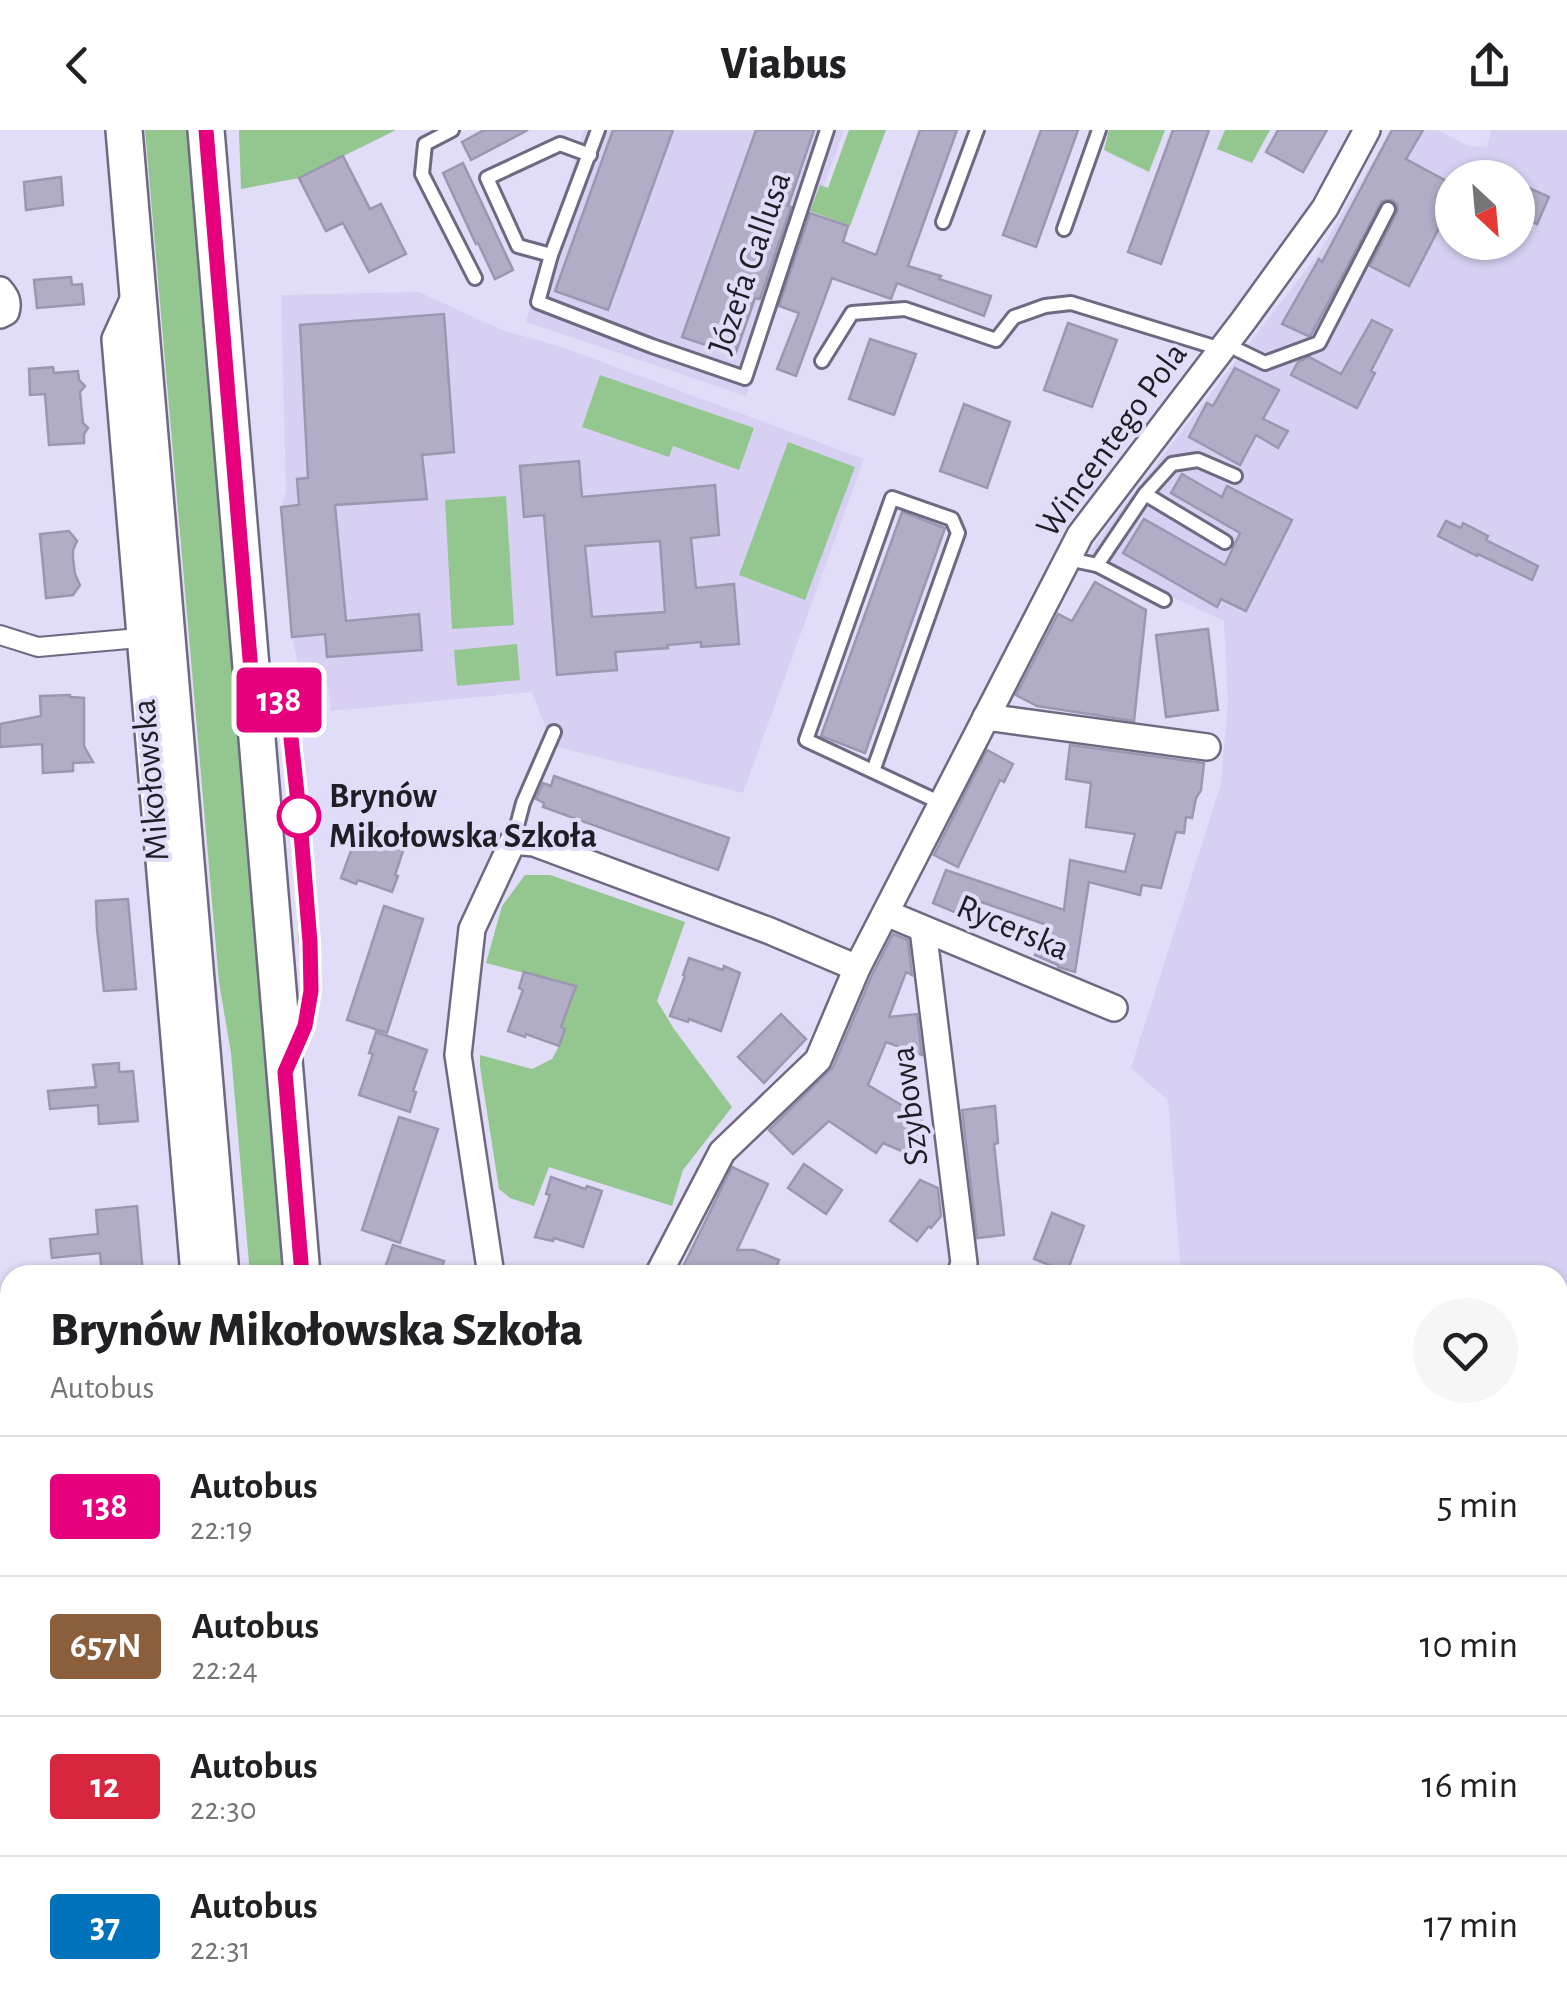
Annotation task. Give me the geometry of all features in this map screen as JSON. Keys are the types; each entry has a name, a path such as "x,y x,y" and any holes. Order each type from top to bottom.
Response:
{"main road":[{"name":"Mikołowska","path":"124,130 138,289 153,636 216,1265"},
{"path":"206,130 301,1265"}],"street":[{"name":"Wincentego Pola","path":"663,1265 722,1152 818,1060 857,968 1080,535 1324,208 1367,130"},
{"path":"0,290 8,305 0,315"},
{"path":"0,635 38,647 153,636"},
{"path":"986,718 1206,748"},
{"path":"490,1265 458,1055 459,1034 472,928 513,841 534,844 770,931 857,968"},
{"name":"Rycerska","path":"886,913 1114,1008"},
{"name":"Szybowa","path":"924,929 963,1265"}],"lane":[{"path":"452,130 425,144 422,174 475,278"},
{"name":"Józefa Gallusa","path":"598,130 538,302 745,378 828,130"},
{"path":"943,222 977,130"},
{"path":"1064,230 1099,130"},
{"path":"552,255 518,246 487,178 560,144 590,155"},
{"path":"822,361 852,313 904,309 996,340 1014,317 1045,306 1071,304 1224,345 1265,363 1319,343 1388,209"},
{"path":"1097,565 1172,464 1198,460 1234,476"},
{"path":"1146,494 1225,542"},
{"path":"874,772 958,533 952,518 892,498 806,740 874,772 942,804"},
{"path":"1068,559 1097,565 1164,600"},
{"path":"513,841 523,804 554,732"}],"shaded area":[{"path":"584,130 844,130 746,396 526,322"},
{"path":"1391,130 1438,130 1468,146 1487,147 1491,130 1567,130 1567,1265 1180,1265 1168,1100 1131,1068 1221,784 1228,704 1224,621 1088,558 1096,542 1319,253"},
{"path":"419,292 502,330 562,347 864,459 743,793 553,746 532,692 331,711 328,686 303,687 292,637 281,507 286,491 281,295"}],"green space":[{"path":"145,130 190,130 284,1265 249,1265 231,1053 219,982"},
{"path":"239,130 396,130 299,178 241,189"},
{"path":"849,130 886,130 850,226 810,211 820,185 828,188"},
{"path":"1109,130 1165,130 1149,172 1104,150"},
{"path":"1225,130 1270,130 1252,163 1217,149"},
{"path":"600,375 754,428 739,470 673,446 669,457 582,427"},
{"path":"788,442 855,467 805,600 739,575"},
{"path":"506,496 514,625 452,629 445,500"},
{"path":"517,644 520,680 457,686 454,650"},
{"path":"525,875 550,875 685,922 657,1001 732,1107 683,1170 672,1206 549,1167 534,1206 510,1198 499,1189 480,1055 532,1069 552,1059 575,986 486,963 502,906"}],"building":[{"path":"484,130 528,130 471,160 462,142"},
{"path":"613,130 673,130 608,310 555,291"},
{"path":"756,130 814,130 760,299 755,298 735,355 682,337"},
{"path":"920,130 957,130 908,266 991,296 984,316 897,283 891,299 832,278 796,376 777,369 799,313 779,306 810,213 848,226 843,242 876,255"},
{"path":"1041,130 1078,130 1036,247 1003,235"},
{"path":"1173,130 1209,130 1161,264 1128,252"},
{"path":"1278,130 1327,130 1303,172 1266,152"},
{"path":"1392,130 1423,130 1406,159 1435,175 1435,236 1409,286 1370,266 1398,210 1392,200 1382,201 1308,336 1282,324 1319,259 1322,262"},
{"path":"343,156 370,209 381,204 406,254 369,272 343,223 326,231 299,178"},
{"path":"463,163 513,270 495,279 443,173"},
{"path":"61,177 63,205 26,210 24,182"},
{"path":"1535,191 1549,197 1535,223"},
{"path":"71,277 72,285 82,284 84,304 37,308 34,280"},
{"path":"444,314 454,452 422,455 427,499 335,505 346,621 419,614 422,650 327,657 325,634 292,637 281,507 299,505 297,479 308,478 300,325"},
{"path":"1372,320 1392,330 1357,408 1291,375 1298,362 1309,357 1341,374"},
{"path":"1068,323 1117,340 1092,407 1044,390"},
{"path":"870,339 916,354 894,415 849,399"},
{"path":"53,367 54,373 78,371 85,386 80,392 83,423 88,428 84,443 49,445 45,394 30,395 29,369"},
{"path":"1235,368 1279,390 1263,419 1288,431 1278,448 1256,435 1240,465 1189,437 1207,403 1213,406"},
{"path":"964,404 1010,422 987,488 940,471"},
{"path":"579,461 582,497 715,485 719,535 691,538 696,588 734,584 739,644 701,647 701,642 615,652 617,670 557,675 544,515 524,517 520,466","holes":["660,541 665,612 592,617 585,546"]},
{"path":"1182,474 1222,497 1227,486 1292,520 1246,611 1221,599 1217,607 1123,553 1144,519 1225,565 1240,533 1171,493"},
{"path":"902,512 945,528 865,753 821,736"},
{"path":"1446,521 1461,528 1463,523 1488,536 1486,540 1538,566 1532,580 1438,536"},
{"path":"69,531 77,541 73,559 80,585 73,595 46,598 40,534"},
{"path":"1095,582 1146,610 1134,721 1037,706 1016,695 1058,614 1072,621"},
{"path":"1208,629 1218,710 1166,717 1156,635"},
{"path":"40,696 84,698 84,746 93,762 73,763 73,771 43,773 42,744 0,747 0,724 41,716"},
{"path":"1070,745 1204,763 1192,818 1186,817 1184,833 1176,832 1161,888 1142,885 1140,895 1089,882 1075,972 1035,955 1047,925 970,898 964,916 933,903 946,870 1064,910 1070,860 1125,872 1135,834 1086,827 1091,783 1066,779"},
{"path":"987,750 1013,764 1004,782 1000,780 958,867 934,855"},
{"path":"554,776 729,838 718,870 543,807 544,803 536,799 543,783 551,786"},
{"path":"362,821 391,832 393,828 409,833 392,892 341,878"},
{"path":"128,899 136,989 104,991 96,901"},
{"path":"384,906 423,919 387,1033 347,1020"},
{"path":"893,934 908,940 912,975 906,972 889,1017 917,1014 922,1055 886,1042 868,1085 921,1117 920,1159 883,1143 876,1153 829,1121 793,1154 769,1130 833,1067"},
{"path":"689,958 740,973 721,1031 670,1016"},
{"path":"524,972 576,986 561,1027 565,1029 559,1046 508,1031 523,990 519,988"},
{"path":"781,1014 806,1039 764,1083 738,1057"},
{"path":"376,1032 427,1050 410,1112 359,1095"},
{"path":"119,1063 119,1072 133,1071 138,1121 99,1124 98,1105 50,1109 48,1091 96,1087 93,1065"},
{"path":"995,1106 998,1143 994,1144 1004,1235 977,1238 962,1110"},
{"path":"399,1117 438,1129 400,1243 362,1230"},
{"path":"804,1164 842,1190 826,1214 788,1188"},
{"path":"732,1167 768,1184 737,1250 754,1250 779,1260 777,1265 684,1265"},
{"path":"551,1177 602,1191 583,1247 535,1237 550,1195 546,1194"},
{"path":"920,1180 938,1188 941,1216 917,1241 890,1221"},
{"path":"137,1206 142,1265 101,1265 100,1253 52,1258 50,1239 98,1234 96,1210"},
{"path":"1052,1213 1084,1226 1070,1265 1049,1265 1034,1259"},
{"path":"393,1245 444,1261 443,1265 386,1265"}],"bus line":[{"name":"138","path":"206,130 251,671 280,702 290,729 300,821 311,991 305,1026 285,1072 301,1265"}],"place":[{"name":"Brynów Mikołowska Szkoła","path":"299,816"}]}
